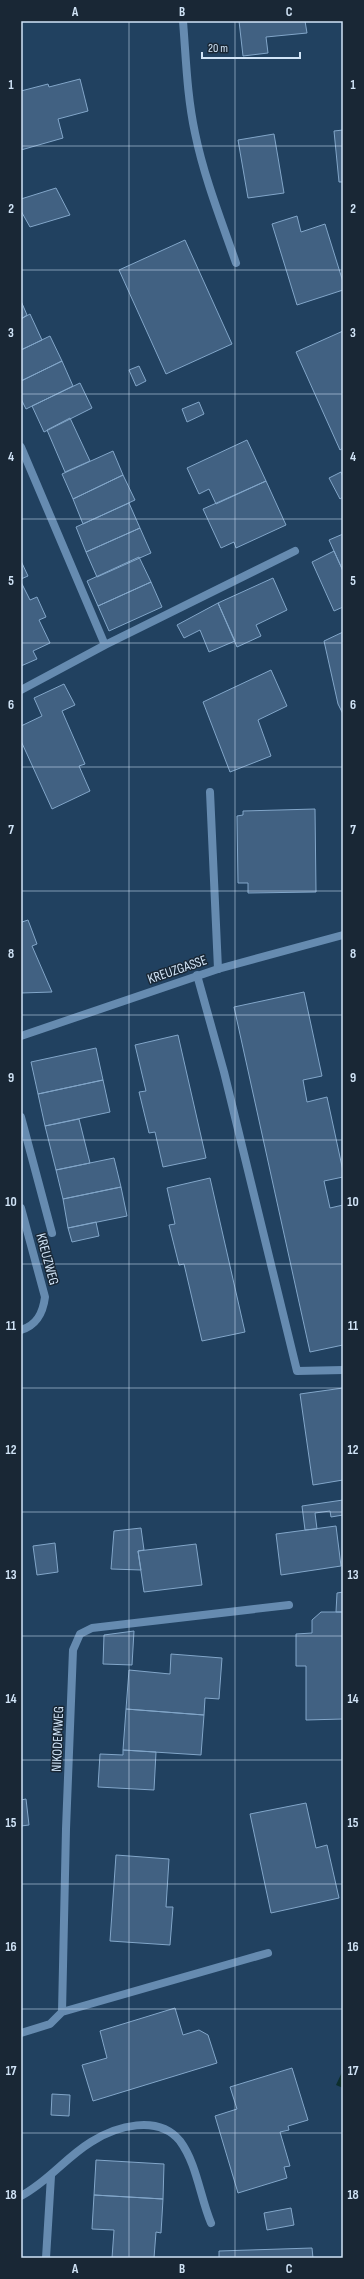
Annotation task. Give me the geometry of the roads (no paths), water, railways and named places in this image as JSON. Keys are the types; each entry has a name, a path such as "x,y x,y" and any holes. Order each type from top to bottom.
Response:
{"street":[{"path":"183,21 188,88 195,132 208,182 236,263"},
{"path":"21,447 104,645"},
{"path":"21,690 104,645 295,551"},
{"path":"210,792 218,969"},
{"name":"KREUZGASSE","path":"21,1036 218,969 343,935"},
{"path":"197,976 224,1072 297,1371 343,1370"},
{"path":"21,1116 52,1233"},
{"name":"KREUZWEG","path":"21,1208 45,1298 44,1308 39,1317 33,1325 21,1330"},
{"name":"NIKODEMWEG","path":"62,2012 71,1718 74,1650 77,1637 83,1631 92,1628 289,1605"},
{"path":"21,2033 50,2024 62,2012 268,1953"},
{"path":"21,2196 51,2176 75,2153 92,2141 129,2127 151,2125 166,2129 180,2141 192,2163 211,2223"},
{"path":"46,2258 51,2176"}]}
